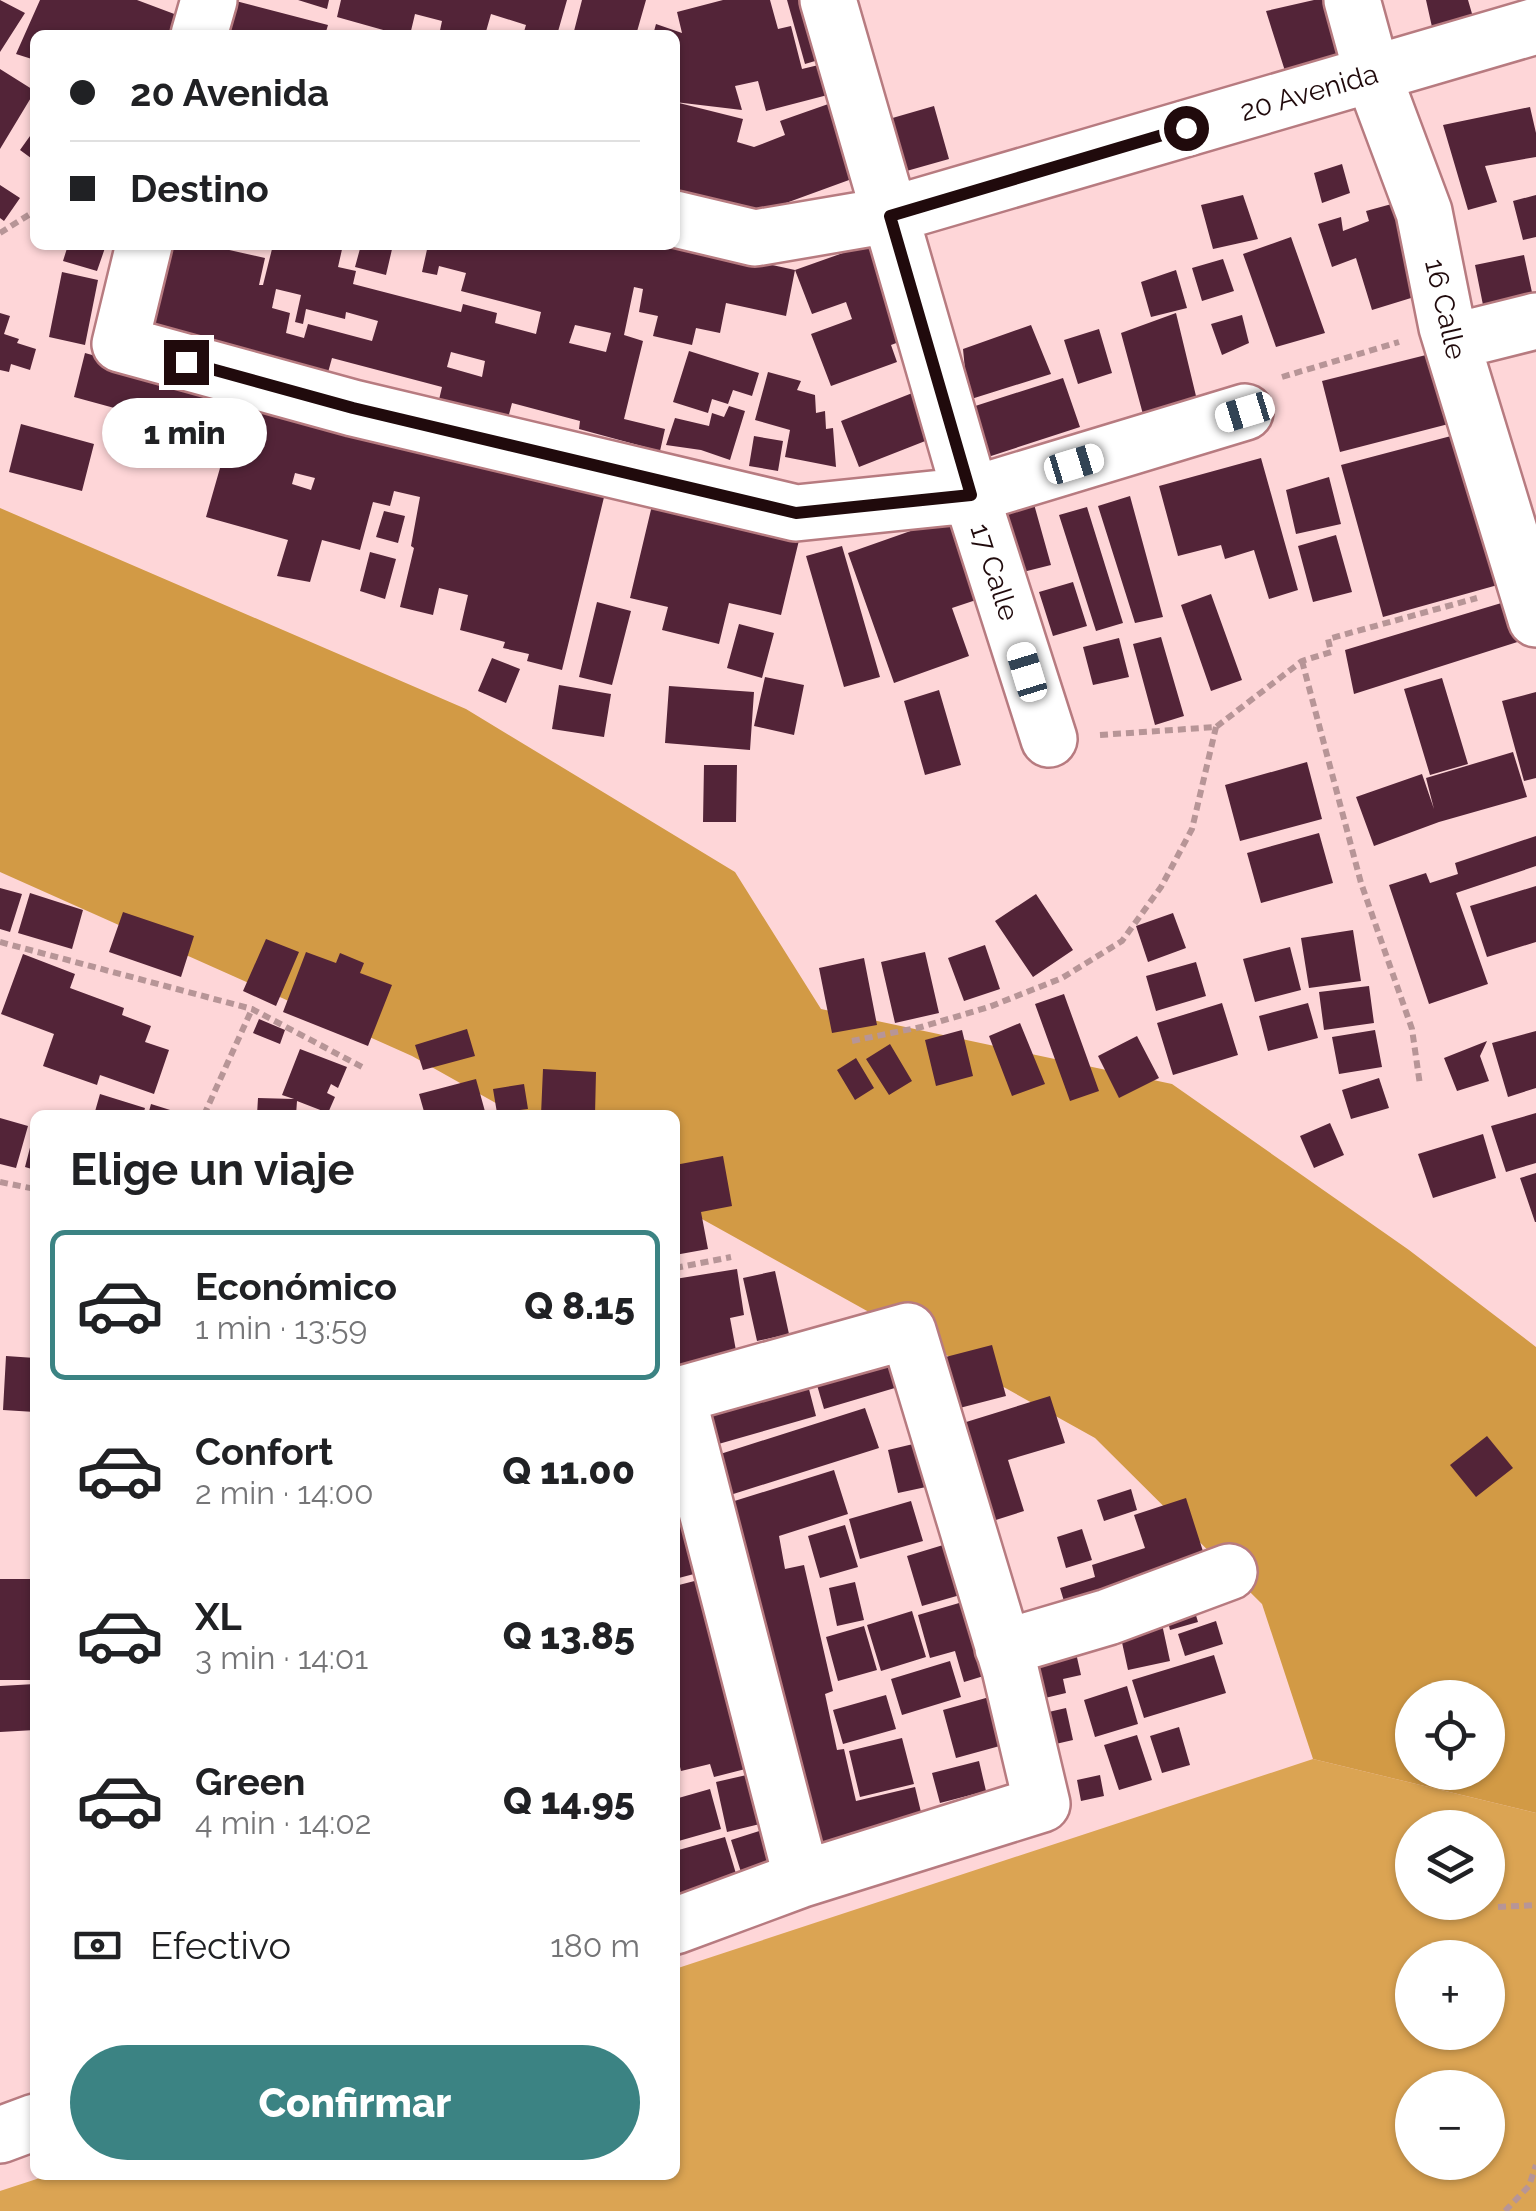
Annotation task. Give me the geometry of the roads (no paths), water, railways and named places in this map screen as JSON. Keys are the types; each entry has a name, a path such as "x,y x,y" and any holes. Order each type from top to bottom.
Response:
{"street":[{"path":"200,30 209,0"},
{"name":"17 Calle","path":"828,0 971,495 1048,738"},
{"name":"16 Calle","path":"1352,0 1372,74 1424,212 1450,335 1531,601"},
{"name":"20 Avenida","path":"680,220 755,238 890,216 1536,26"},
{"path":"143,250 120,344 353,408 796,513 971,495 1245,412"},
{"path":"1450,335 1536,320"},
{"path":"680,1395 908,1330 1003,1648 1042,1804 802,1879 680,1924"},
{"path":"680,1411 802,1879"},
{"path":"1003,1648 1108,1617 1229,1572"},
{"path":"0,2135 30,2124"}]}
